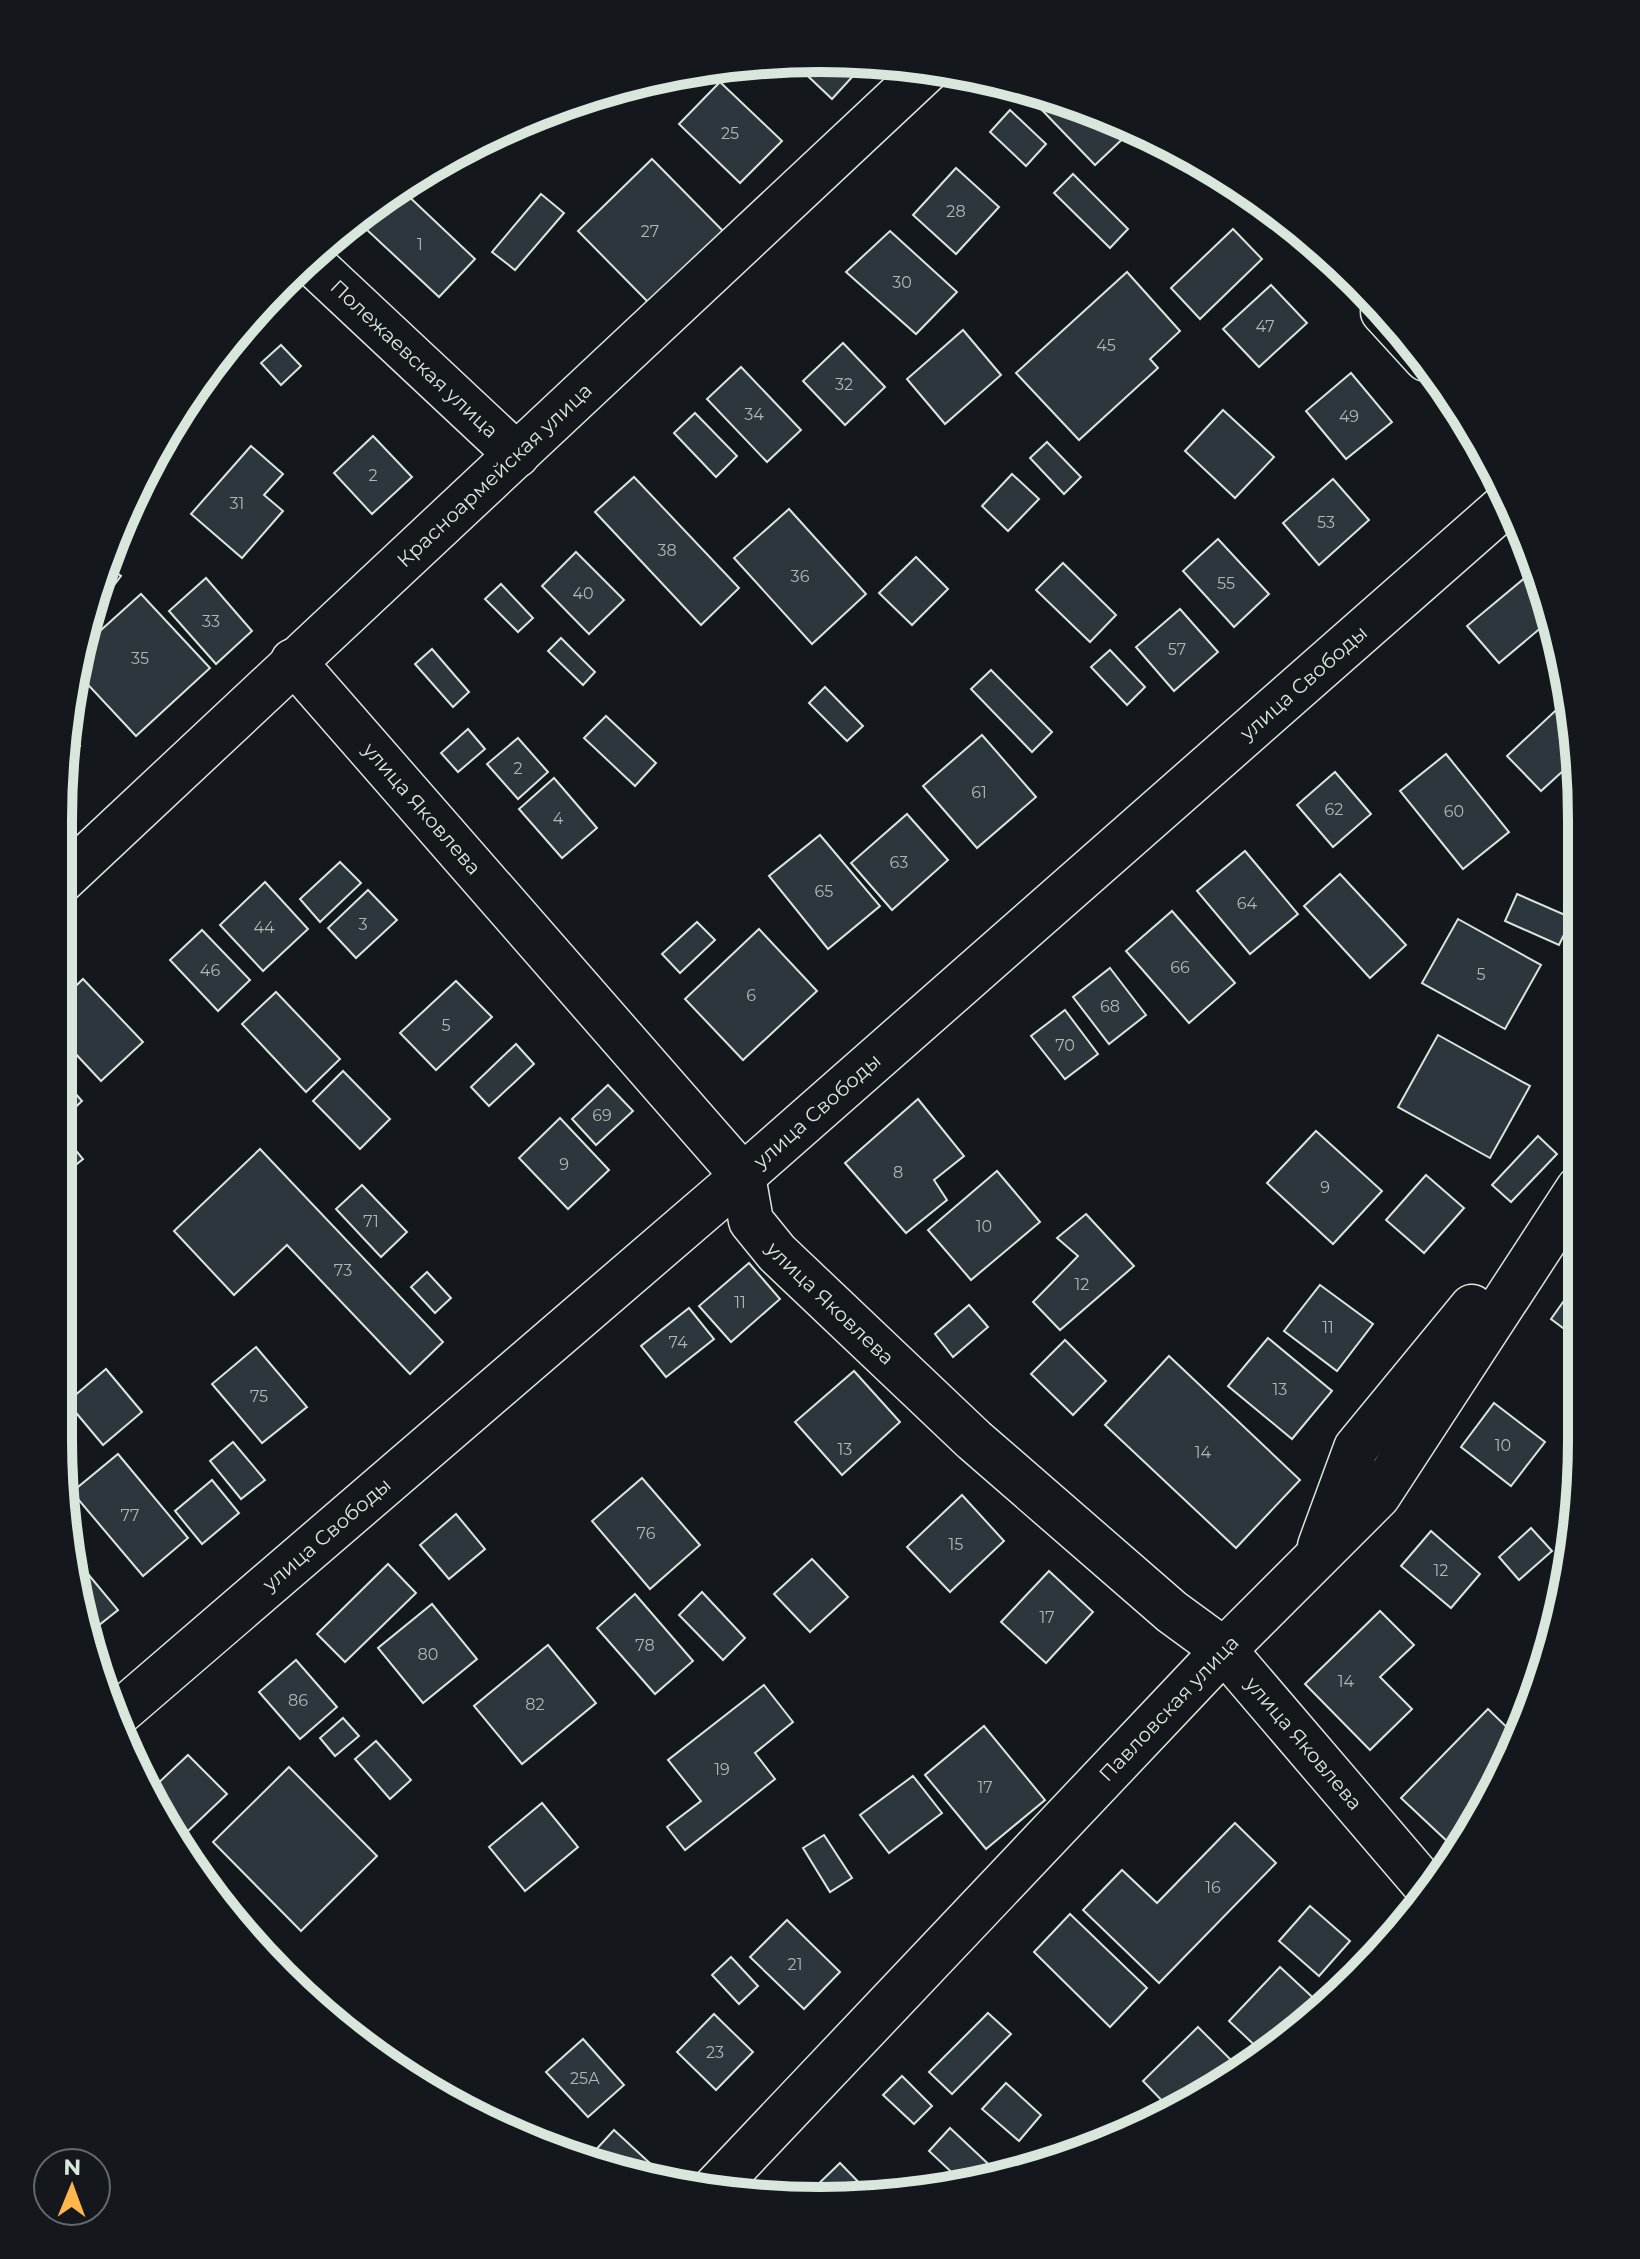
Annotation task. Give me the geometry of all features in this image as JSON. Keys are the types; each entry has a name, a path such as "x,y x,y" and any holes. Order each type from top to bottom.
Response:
{"street":[{"name":"Красноармейская улица","path":"72,871 918,78"},
{"name":"Полежаевская улица","path":"317,267 517,455"},
{"name":"улица Свободы","path":"123,1709 743,1176 1500,510"},
{"name":"улица Яковлева","path":"293,661 743,1176 751,1221 777,1253 974,1440 1172,1612 1224,1650 1422,1882"},
{"path":"1315,1559 1356,1448 1568,1189"},
{"name":"Павловская улица","path":"721,2181 1224,1650 1378,1496 1568,1204"}],"building":[{"path":"804,73 855,73 832,99"},
{"path":"720,82 782,141 740,183 679,124"},
{"path":"1040,108 1060,112 1124,137 1095,165"},
{"path":"1010,110 1046,144 1026,166 990,132"},
{"path":"652,159 723,231 649,303 578,231"},
{"path":"956,168 999,207 956,254 913,215"},
{"path":"1073,174 1128,229 1110,248 1054,193"},
{"path":"541,194 564,213 515,270 492,252"},
{"path":"408,196 475,259 439,297 366,229"},
{"path":"1233,229 1262,259 1200,319 1171,288"},
{"path":"890,231 957,292 916,334 846,272"},
{"path":"1127,272 1180,331 1150,359 1158,368 1079,440 1016,373"},
{"path":"1271,285 1307,323 1259,367 1223,329"},
{"path":"963,330 1001,375 945,424 907,379"},
{"path":"843,343 885,387 845,425 803,381"},
{"path":"281,345 301,366 281,385 261,363"},
{"path":"741,367 801,430 767,462 707,399"},
{"path":"1351,373 1392,422 1346,459 1306,411"},
{"path":"1223,410 1274,457 1235,498 1185,451"},
{"path":"695,413 737,456 716,477 674,433"},
{"path":"373,436 412,477 372,514 334,473"},
{"path":"1047,442 1081,477 1064,494 1030,458"},
{"path":"251,446 283,474 264,495 283,511 242,558 191,514"},
{"path":"1012,474 1039,499 1008,531 982,506"},
{"path":"634,477 739,588 701,625 595,512"},
{"path":"1333,479 1369,520 1319,565 1283,523"},
{"path":"789,509 866,594 812,644 734,558"},
{"path":"1218,539 1269,594 1234,627 1183,571"},
{"path":"576,552 624,600 589,634 542,586"},
{"path":"916,557 948,589 912,625 879,593"},
{"path":"1063,563 1116,615 1090,642 1036,590"},
{"path":"115,572 121,576 108,594"},
{"path":"1527,576 1543,626 1499,663 1467,626"},
{"path":"206,578 252,631 216,664 169,611"},
{"path":"501,584 533,618 518,632 485,599"},
{"path":"141,594 210,668 136,736 85,681 95,636"},
{"path":"1180,609 1218,652 1174,691 1136,647"},
{"path":"561,638 595,672 583,685 548,651"},
{"path":"432,649 469,692 453,707 415,664"},
{"path":"1110,650 1145,687 1127,705 1091,667"},
{"path":"991,670 1052,732 1032,752 971,689"},
{"path":"825,687 863,726 847,741 809,703"},
{"path":"1559,707 1566,768 1541,791 1507,756"},
{"path":"606,716 656,763 635,786 584,738"},
{"path":"468,729 485,749 458,772 441,753"},
{"path":"982,735 1036,797 977,848 923,786"},
{"path":"518,738 548,772 518,799 487,764"},
{"path":"1446,754 1509,832 1463,869 1400,791"},
{"path":"1335,772 1371,814 1333,847 1297,805"},
{"path":"554,778 597,828 562,858 519,809"},
{"path":"907,814 948,860 892,910 851,863"},
{"path":"820,835 880,906 828,949 769,876"},
{"path":"1245,851 1298,914 1250,954 1197,891"},
{"path":"340,862 361,883 320,922 300,899"},
{"path":"1340,874 1406,945 1370,978 1304,906"},
{"path":"265,882 308,929 263,971 220,925"},
{"path":"368,890 397,920 356,958 328,928"},
{"path":"1517,894 1568,916 1568,926 1559,945 1505,921"},
{"path":"1172,911 1235,983 1189,1023 1126,951"},
{"path":"1458,919 1541,965 1505,1029 1422,983"},
{"path":"697,922 715,940 680,973 662,954"},
{"path":"759,929 817,991 743,1060 685,999"},
{"path":"202,930 250,980 218,1011 170,960"},
{"path":"1110,968 1146,1015 1109,1044 1073,997"},
{"path":"83,979 143,1042 101,1081 72,1050 72,990"},
{"path":"456,981 492,1017 436,1070 400,1033"},
{"path":"276,992 340,1059 306,1092 242,1024"},
{"path":"1065,1010 1098,1054 1065,1079 1031,1036"},
{"path":"1438,1035 1530,1086 1490,1158 1398,1107"},
{"path":"516,1044 534,1064 489,1106 471,1087"},
{"path":"343,1071 390,1119 360,1149 313,1101"},
{"path":"608,1085 633,1111 596,1145 572,1119"},
{"path":"72,1090 82,1101 72,1110"},
{"path":"918,1099 964,1156 934,1180 947,1200 906,1233 845,1163"},
{"path":"560,1118 609,1170 568,1209 519,1158"},
{"path":"1316,1131 1382,1191 1333,1244 1267,1183"},
{"path":"1538,1136 1557,1154 1511,1202 1492,1185"},
{"path":"72,1146 83,1159 72,1168"},
{"path":"260,1149 443,1342 410,1374 287,1245 234,1295 174,1231"},
{"path":"997,1171 1040,1222 971,1280 928,1230"},
{"path":"1426,1175 1464,1208 1424,1253 1386,1220"},
{"path":"362,1185 407,1232 381,1257 336,1209"},
{"path":"1086,1214 1134,1266 1060,1330 1033,1302 1078,1256 1057,1238"},
{"path":"749,1263 780,1299 731,1342 699,1306"},
{"path":"427,1272 451,1298 435,1313 411,1287"},
{"path":"1320,1285 1373,1324 1337,1371 1284,1331"},
{"path":"1568,1295 1568,1332 1551,1319"},
{"path":"969,1305 988,1327 953,1357 935,1334"},
{"path":"689,1308 714,1339 666,1377 641,1346"},
{"path":"1268,1338 1332,1391 1292,1439 1228,1386"},
{"path":"1065,1340 1106,1381 1073,1415 1031,1374"},
{"path":"256,1347 307,1407 262,1443 212,1384"},
{"path":"1169,1356 1300,1480 1236,1548 1105,1425"},
{"path":"106,1369 142,1412 103,1445 72,1408 72,1398"},
{"path":"854,1371 900,1422 842,1475 795,1422"},
{"path":"1494,1403 1545,1442 1511,1486 1461,1447"},
{"path":"233,1442 265,1480 241,1499 210,1461"},
{"path":"118,1454 188,1538 143,1576 75,1495 74,1490"},
{"path":"642,1478 700,1545 650,1589 592,1521"},
{"path":"212,1480 239,1513 202,1544 175,1511"},
{"path":"962,1495 1004,1541 950,1592 907,1547"},
{"path":"456,1514 485,1549 449,1579 420,1545"},
{"path":"1531,1528 1552,1551 1519,1580 1499,1557"},
{"path":"1431,1531 1480,1574 1451,1608 1401,1566"},
{"path":"812,1559 848,1597 810,1632 774,1594"},
{"path":"388,1564 416,1593 345,1662 317,1634"},
{"path":"83,1568 118,1610 96,1628"},
{"path":"1049,1571 1093,1612 1046,1663 1001,1622"},
{"path":"702,1592 745,1638 723,1660 679,1615"},
{"path":"635,1594 693,1661 655,1694 597,1628"},
{"path":"432,1604 477,1659 423,1703 378,1648"},
{"path":"1380,1611 1414,1645 1380,1677 1412,1709 1370,1750 1305,1684"},
{"path":"548,1645 596,1703 522,1764 474,1706"},
{"path":"296,1660 337,1707 300,1739 259,1692"},
{"path":"764,1685 793,1722 755,1753 775,1779 685,1850 667,1827 701,1801 668,1760"},
{"path":"1488,1709 1509,1729 1468,1813 1448,1842 1401,1798"},
{"path":"343,1718 359,1736 335,1756 320,1738"},
{"path":"984,1726 1045,1800 986,1849 925,1775"},
{"path":"376,1741 411,1780 390,1799 355,1759"},
{"path":"188,1755 227,1794 188,1831 175,1817 157,1784"},
{"path":"289,1767 377,1856 301,1931 213,1842"},
{"path":"913,1776 942,1813 889,1853 860,1815"},
{"path":"542,1803 578,1847 525,1891 489,1847"},
{"path":"1235,1823 1276,1863 1159,1983 1083,1910 1122,1870 1157,1903"},
{"path":"824,1835 852,1878 830,1892 803,1848"},
{"path":"1310,1906 1350,1941 1319,1976 1279,1941"},
{"path":"1070,1914 1147,1988 1110,2027 1034,1952"},
{"path":"787,1920 840,1972 804,2009 750,1957"},
{"path":"731,1957 758,1986 739,2004 712,1975"},
{"path":"1280,1967 1315,1999 1256,2046 1229,2021"},
{"path":"988,2013 1011,2034 952,2094 929,2072"},
{"path":"714,2014 753,2052 716,2090 677,2052"},
{"path":"1198,2027 1234,2063 1164,2103 1143,2081"},
{"path":"583,2039 624,2085 588,2117 546,2072"},
{"path":"902,2076 932,2106 914,2124 883,2095"},
{"path":"1006,2083 1041,2115 1019,2141 982,2109"},
{"path":"950,2128 992,2167 954,2175 929,2151"},
{"path":"614,2130 653,2166 626,2162 594,2152"},
{"path":"840,2163 862,2185 820,2187 815,2187"}]}
